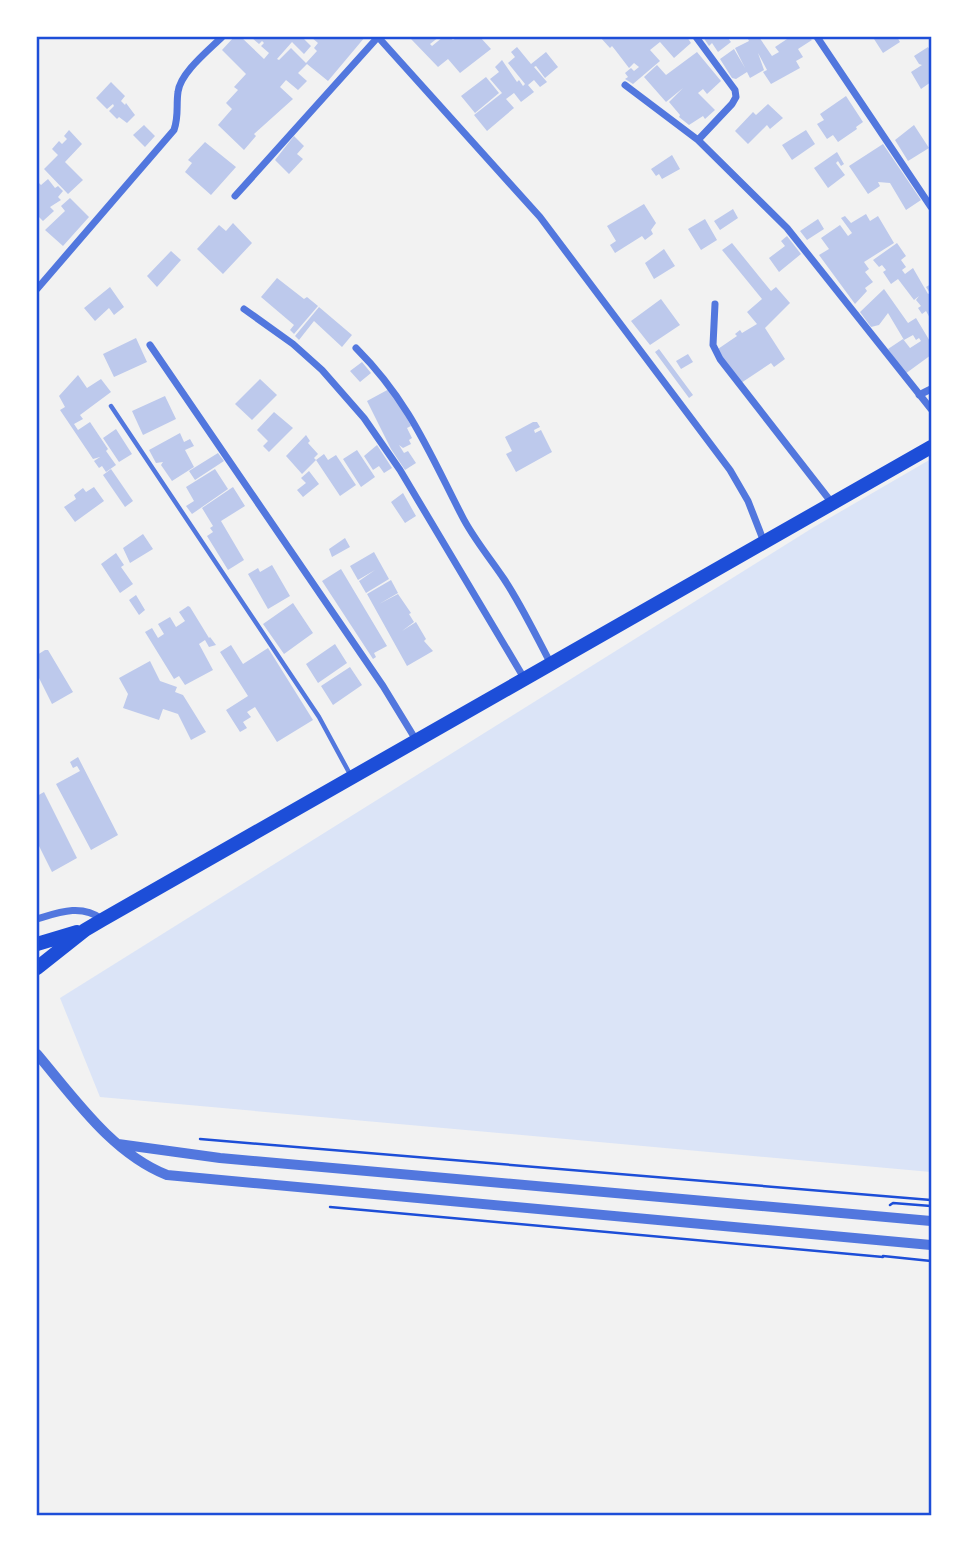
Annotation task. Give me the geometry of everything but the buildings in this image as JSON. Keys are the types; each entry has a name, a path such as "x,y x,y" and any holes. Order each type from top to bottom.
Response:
{"main road":[{"path":"37,968 102,920 931,447"},
{"path":"37,944 85,930"}],"street":[{"path":"37,289 174,130 178,118 178,90 183,78 222,37"},
{"path":"236,196 378,37 540,217 730,470 748,501 764,542"},
{"path":"695,37 735,90 736,97 698,141"},
{"path":"817,37 931,207"},
{"path":"625,85 698,141 787,228 931,409"},
{"path":"715,304 713,345 720,359 832,503"},
{"path":"244,309 293,344 323,370 364,418 400,470 525,679"},
{"path":"150,345 383,686 416,740"},
{"path":"356,348 378,370 404,405 463,519 505,581 551,664"},
{"path":"919,395 931,389"},
{"path":"37,919 58,912 82,909 92,912 102,920"},
{"path":"37,1054 95,1122 118,1144 144,1166 167,1175 931,1245"},
{"path":"118,1144 220,1158 931,1221"}],"lane":[{"path":"111,407 319,717 352,777"}],"path":[{"path":"200,1139 931,1200"},
{"path":"888,1208 893,1203 931,1206"},
{"path":"330,1207 931,1261"},
{"path":"883,1251 883,1257"}],"shaded area":[{"path":"931,459 931,1172 100,1097 60,998 814,527"}]}
